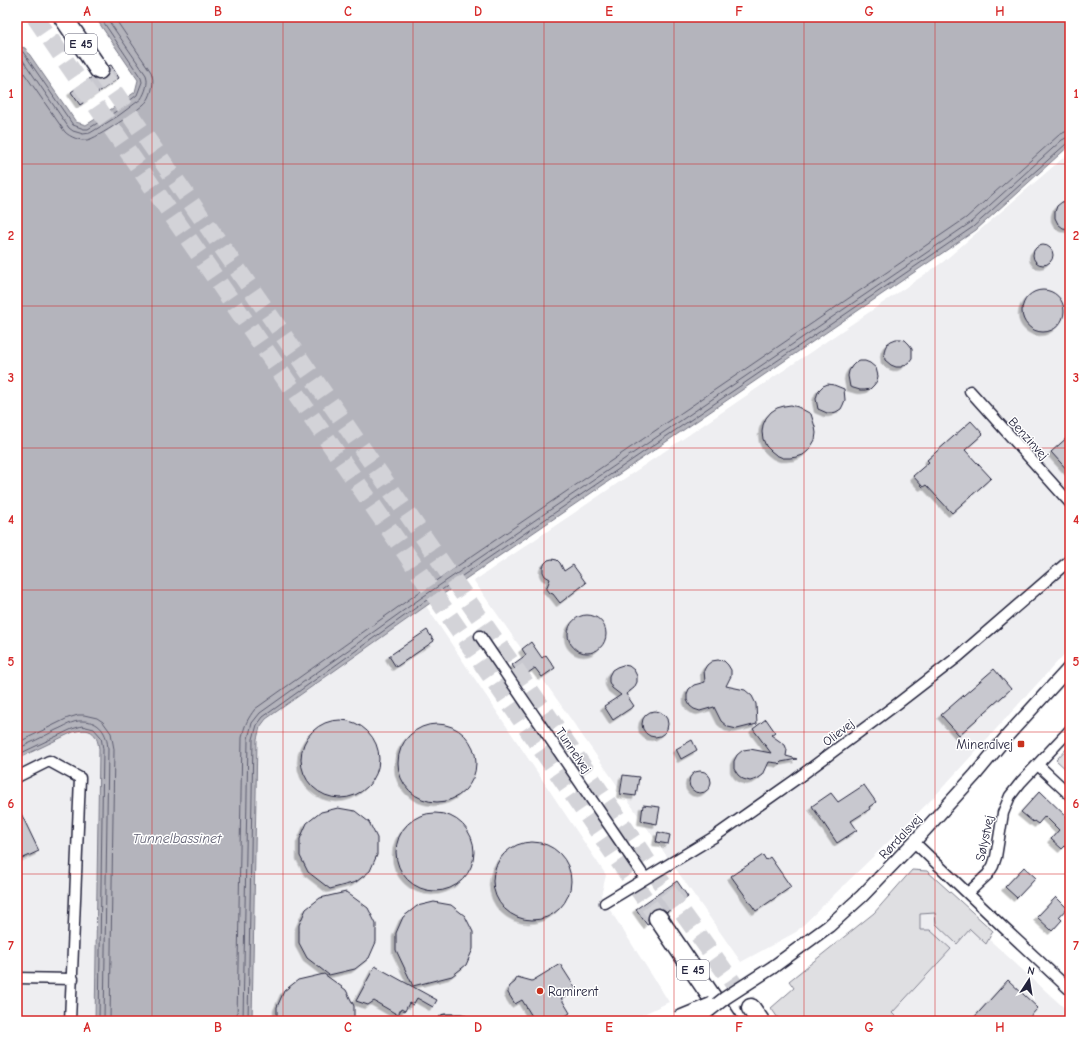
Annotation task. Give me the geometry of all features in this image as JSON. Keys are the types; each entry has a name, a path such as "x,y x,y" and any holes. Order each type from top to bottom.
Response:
{"highway":[{"name":"E 45","path":"63,17 99,70"},
{"name":"E 45","path":"658,918 728,1021"}],"street":[{"name":"Benzinvej","path":"970,390 1070,503"},
{"name":"Olievej","path":"605,903 714,837 795,780 959,656 1070,560"},
{"name":"Tunnelvej","path":"480,636 645,878"},
{"name":"Rørdalsvej","path":"696,1021 725,998 773,967 829,926 862,896 975,775 1008,735 1070,667"},
{"name":"Sølystvej","path":"968,893 988,874 993,866 996,857 1002,813 1010,796 1021,782 1070,730"},
{"path":"17,777 49,761 80,778 73,979 70,1021"},
{"path":"1038,765 1070,795"},
{"path":"914,842 1070,990"},
{"path":"17,978 73,979"},
{"name":"Rørdalsvej","path":"674,1020 725,998"},
{"path":"445,1021 461,1021"}],"shaded area":[{"path":"1070,152 1070,648 933,798 796,932 741,962 474,581 943,262"},
{"path":"426,606 606,875 601,896 669,1002 629,1021 252,1021 257,739 260,727 266,719 275,712"},
{"path":"82,729 91,732 98,739 99,749 95,1021 17,1021 17,759"},
{"path":"1070,745 1070,773 1056,760"},
{"path":"912,870 927,871 993,931 986,944 970,929 957,944 936,924 935,913 920,914 920,930 930,930 951,949 892,1013 900,1021 780,1021 771,1008 794,988 789,981 874,913"},
{"path":"915,881 983,934 1070,1013 1070,1021 820,1021"}],"water":[{"name":"Tunnelbassinet","path":"95,17 1070,17 1070,145 976,230 426,606 266,719 260,727 257,739 252,1021 95,1021 98,743 92,732 84,730 73,732 17,759 17,46 25,48 76,122 86,125 135,92 138,80"}],"building":[{"path":"111,65 119,78 80,105 71,92 92,77 95,80 105,78 109,74 108,66"},
{"path":"1070,200 1070,229 1063,228 1058,224 1055,218 1055,212 1057,206 1062,202"},
{"path":"1043,245 1050,248 1053,255 1050,262 1043,265 1036,262 1033,255 1036,248"},
{"path":"1039,290 1047,290 1055,293 1061,299 1064,311 1061,323 1055,329 1047,332 1039,332 1031,329 1025,323 1022,315 1022,307 1025,299 1031,293"},
{"path":"896,339 905,340 912,348 912,358 901,367 891,365 885,360 884,353 887,344"},
{"path":"860,361 870,363 876,368 878,376 877,381 870,389 860,390 850,387 848,376 849,371 855,363"},
{"path":"828,384 844,389 845,400 841,409 832,413 827,413 818,409 816,399 819,390"},
{"path":"791,405 811,414 816,433 815,440 808,451 803,455 783,458 776,455 766,446 762,432 763,425 771,412 777,408"},
{"path":"971,421 983,434 965,450 991,478 952,513 926,485 923,487 913,476 929,462 927,460"},
{"path":"1070,435 1070,473 1051,452"},
{"path":"552,559 557,560 560,563 564,571 573,565 586,583 560,603 547,589 550,579 545,576 543,572 545,563"},
{"path":"583,615 591,615 598,618 603,623 606,634 603,645 598,650 591,653 583,653 576,650 571,645 568,638 568,630 571,623 576,618"},
{"path":"427,630 434,641 396,667 389,656"},
{"path":"531,642 542,658 546,655 555,668 542,677 535,668 521,678 512,665 526,655 522,649"},
{"path":"712,661 724,661 731,670 731,676 726,686 745,690 752,696 756,704 757,724 737,729 728,727 721,721 714,707 700,711 690,706 687,700 689,689 694,685 705,682 704,670"},
{"path":"623,665 629,666 634,670 637,676 637,682 634,688 626,694 634,706 613,720 604,706 621,695 612,688 609,682 609,676 612,670"},
{"path":"994,669 1011,689 959,735 941,715"},
{"path":"655,711 664,715 668,724 664,733 655,737 646,733 642,724 646,715"},
{"path":"766,719 775,732 771,735 785,745 787,750 786,756 797,759 781,762 779,764 769,762 763,775 757,779 750,781 743,779 734,769 734,761 737,755 743,750 750,749 771,753 753,729"},
{"path":"340,720 355,723 362,727 372,737 376,744 379,759 376,774 372,781 362,791 355,795 340,798 325,795 318,791 308,781 304,774 301,759 304,744 308,737 318,727 325,723"},
{"path":"437,724 452,727 459,731 469,741 473,748 476,763 473,778 469,785 459,795 452,799 437,802 422,799 415,795 405,785 401,778 398,763 401,748 405,741 415,731 422,727"},
{"path":"692,740 697,750 681,759 676,749"},
{"path":"700,771 708,774 711,782 708,790 700,793 692,790 689,782 692,774"},
{"path":"623,775 639,777 636,796 620,794"},
{"path":"864,785 876,802 869,807 870,809 851,821 857,830 837,843 812,806 831,793 838,802"},
{"path":"1040,791 1070,820 1070,841 1062,849 1051,839 1059,830 1045,816 1038,824 1034,821 1033,822 1021,812"},
{"path":"17,805 39,851 17,861"},
{"path":"643,805 660,807 657,824 641,821"},
{"path":"338,808 355,811 369,822 377,838 377,855 370,871 356,882 330,889 308,872 300,856 300,839 307,823 321,812"},
{"path":"435,813 450,816 457,820 467,830 471,837 474,852 471,867 467,874 457,884 450,888 435,891 420,888 413,884 403,874 399,867 396,852 399,837 403,830 413,820 420,816"},
{"path":"658,832 670,835 668,844 656,842"},
{"path":"532,842 547,845 554,849 564,859 568,866 571,881 568,896 564,903 554,913 547,917 532,920 517,917 510,913 500,903 496,896 493,881 496,866 500,859 510,849 517,845"},
{"path":"763,855 766,860 770,857 791,887 756,911 731,876"},
{"path":"1024,867 1036,878 1017,898 1005,887"},
{"path":"677,881 688,897 667,912 658,908 652,910 648,914 649,924 647,925 636,909"},
{"path":"346,892 368,908 376,924 376,942 369,958 355,969 329,975 307,958 299,943 299,925 306,909 320,898"},
{"path":"1056,897 1067,908 1059,917 1062,920 1052,931 1037,917"},
{"path":"434,902 451,905 465,916 473,932 473,949 466,965 452,976 413,986 396,950 396,933 403,917 417,906"},
{"name":"Ramirent","path":"560,964 576,989 561,998 570,1013 558,1021 535,1021 522,1000 515,1004 508,993 508,990 515,982 517,977 532,981"},
{"path":"375,966 437,1000 433,1007 417,998 413,1005 409,1003 405,1011 401,1009 398,1015 374,1001 368,1005 356,1001"},
{"path":"324,974 346,990 354,1006 354,1021 277,1021 277,1007 284,991 298,980"},
{"path":"1008,980 1038,1008 1026,1021 971,1021"}],"tunnel":[{"path":"35,17 658,918"},
{"path":"99,70 582,765 677,905 751,1008"}],"place":[{"name":"Mineralvej","path":"1021,744"},
{"name":"Ramirent","path":"540,991"}]}
